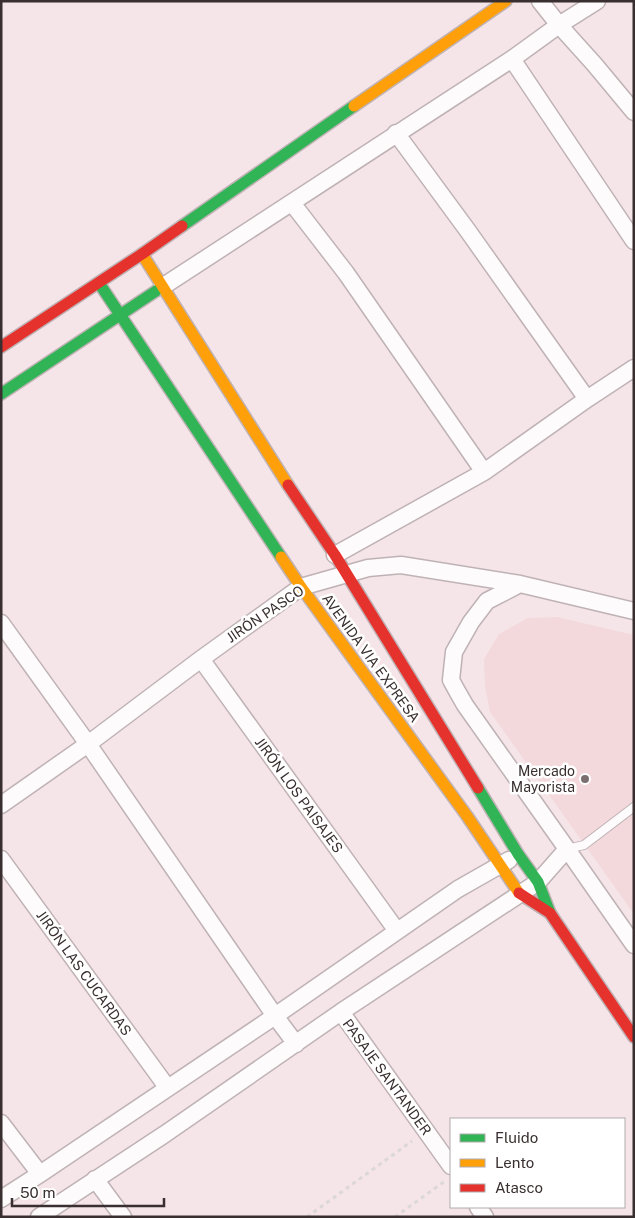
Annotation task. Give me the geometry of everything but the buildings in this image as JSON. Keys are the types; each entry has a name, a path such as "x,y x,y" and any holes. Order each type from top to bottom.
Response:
{"main road":[{"path":"1,347 142,254 506,1"},
{"path":"142,254 277,469 335,555 518,854 538,882 550,913"},
{"name":"AVENIDA VIA EXPRESA","path":"99,283 302,587 467,816 520,894 550,913 634,1037"},
{"path":"1,394 162,287"}],"street":[{"path":"540,1 634,112"},
{"path":"162,287 512,59 597,1"},
{"path":"512,59 634,241"},
{"path":"396,134 468,231 587,399"},
{"path":"292,203 346,273 484,472"},
{"path":"335,555 484,472 634,368"},
{"name":"JIRÓN PASCO","path":"1,805 88,744 200,659 302,587 368,568 401,565 520,584 634,611"},
{"path":"520,584 487,601 471,622 454,652 451,680 465,705 634,945"},
{"path":"1,623 88,744 296,1044"},
{"name":"JIRÓN LOS PAISAJES","path":"200,659 397,931"},
{"path":"40,1217 165,1134 341,1012 538,882 568,849"},
{"path":"1,1199 275,1016 458,889 518,854"},
{"name":"JIRÓN LAS CUCARDAS","path":"1,859 167,1088"},
{"name":"PASAJE SANTANDER","path":"341,1012 450,1165"},
{"path":"1,1123 40,1174"},
{"path":"95,1180 123,1217"}],"lane":[{"path":"568,849 584,845 634,807"}],"path":[{"path":"307,1217 427,1131"},
{"path":"395,1217 450,1178"}],"shaded area":[{"name":"Mercado Mayorista","path":"557,617 634,635 634,914 490,712 485,686 484,659 499,634 528,618"}],"traffic: fast":[{"path":"182,226 354,106"},
{"path":"99,283 281,557"},
{"path":"1,394 162,287"},
{"path":"478,788 518,854 538,882 550,913"}],"traffic: slow":[{"path":"354,106 506,1"},
{"path":"142,254 288,485"},
{"path":"281,557 467,816 519,893"}],"traffic: jam":[{"path":"1,347 182,226"},
{"path":"288,485 335,555 478,788"},
{"path":"519,893 550,913 634,1037"}],"place":[{"name":"Mercado Mayorista","path":"585,779"}]}
